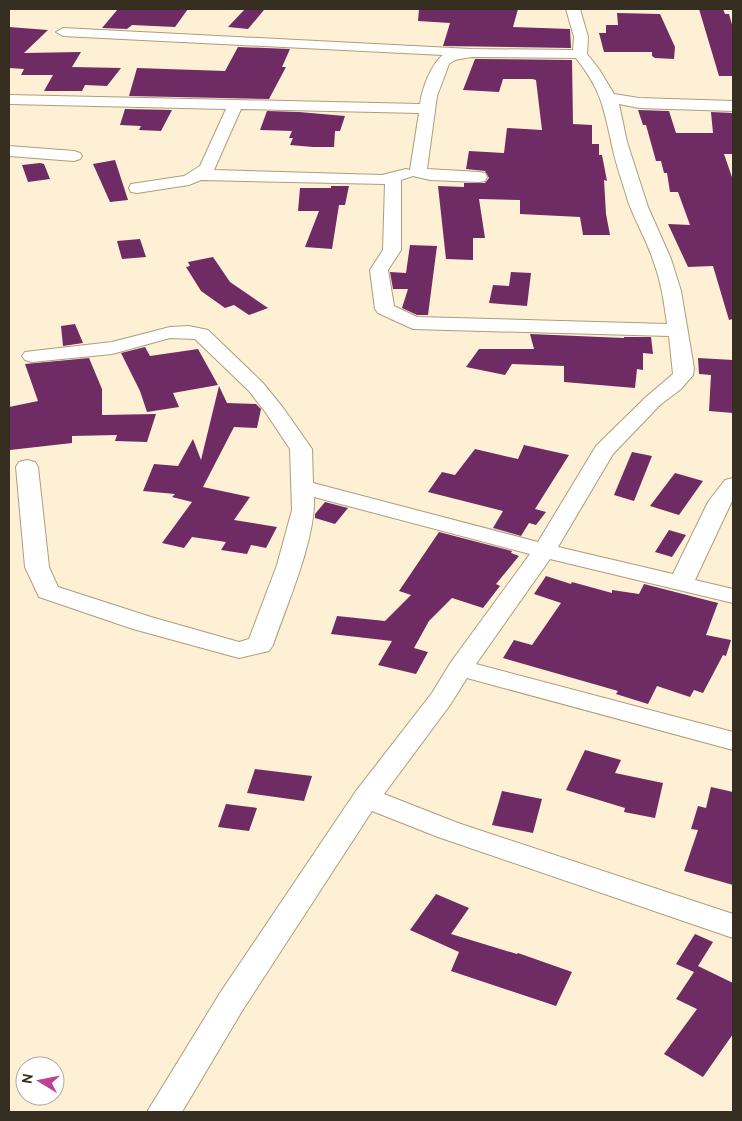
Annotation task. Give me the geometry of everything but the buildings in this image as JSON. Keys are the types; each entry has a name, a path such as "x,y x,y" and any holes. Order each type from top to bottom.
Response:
{"street":[{"path":"164,1112 231,1002 366,798 441,699 460,668 544,551 604,451 652,401 674,385 683,375 684,368 672,291 662,259 639,207 619,142 616,121 609,98 592,68 580,54 581,37 573,9"},
{"path":"63,32 471,53 580,54"},
{"path":"418,172 429,96 443,62 450,57 471,53"},
{"path":"609,98 639,104 733,106"},
{"path":"9,100 236,103 427,109"},
{"path":"137,188 174,183 198,175 207,169 236,103"},
{"path":"9,151 74,156"},
{"path":"198,175 382,180 418,172 430,175 479,177"},
{"path":"393,178 392,250 379,270 385,309 413,324 679,330"},
{"path":"27,467 37,567 48,592 142,623 239,650 260,645 289,564 303,510 301,449 274,409 256,388 201,334 179,330 163,333 123,346 32,356"},
{"path":"681,584 719,502 733,485"},
{"path":"302,487 544,551 733,596"},
{"path":"460,668 733,741"},
{"path":"366,798 457,833 733,926"}]}
